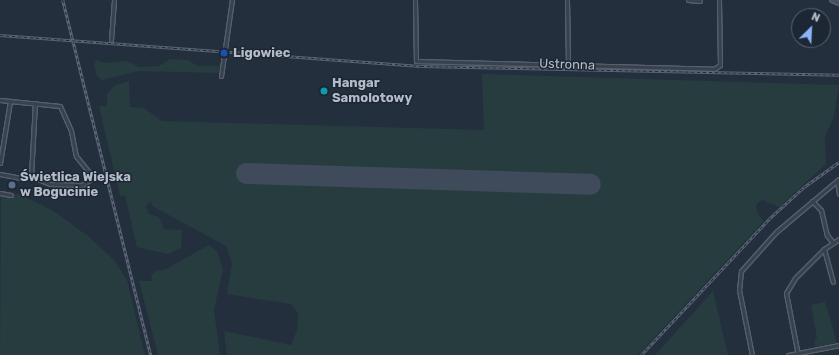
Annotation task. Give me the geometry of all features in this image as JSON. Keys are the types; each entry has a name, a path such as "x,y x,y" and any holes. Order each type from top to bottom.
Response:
{"main road":[{"path":"832,0 839,3"}],"street":[{"path":"111,40 114,0"},
{"path":"221,76 232,0"},
{"name":"Ustronna","path":"415,0 416,61 718,68 719,0"},
{"path":"567,0 568,65"},
{"path":"688,0 700,1"},
{"path":"0,100 57,105 64,110 76,156 89,172 91,179 82,185 50,184 31,176 20,178 0,174"},
{"path":"0,163 10,101"},
{"path":"31,176 35,103"},
{"path":"838,180 839,194"},
{"path":"752,355 739,290 741,270 776,232 838,180"},
{"path":"0,193 11,195"},
{"path":"812,201 821,210 827,235 832,243"},
{"path":"798,354 786,293 795,278 824,249 839,239"},
{"path":"824,249 832,282"},
{"path":"788,355 839,345"}],"green space":[{"path":"170,59 188,60 198,66 220,66 218,73 138,71 102,80 97,76 94,66 96,60 105,63 127,61 139,67 159,66"},
{"path":"482,74 839,85 834,116 825,137 826,164 779,207 763,200 758,202 756,207 759,216 764,221 638,355 227,355 224,331 291,345 297,330 298,313 291,304 227,294 232,263 226,246 152,206 151,201 146,207 149,214 159,217 164,229 182,230 181,248 168,254 137,247 125,195 120,196 99,106 107,106 107,94 114,86 129,81 130,107 144,108 162,121 484,130"},
{"path":"1,194 19,194 52,210 88,236 114,260 127,280 145,355 0,355"},
{"path":"209,245 217,251 223,269 214,310 220,355 158,355 139,281 152,281 151,275 156,271 166,269"},
{"path":"713,291 728,355 655,355"},
{"path":"825,302 837,343 815,347 815,339 817,338 811,305"}],"runway":[{"path":"246,173 590,184"}],"railway":[{"path":"63,0 151,355"},
{"path":"0,35 421,66 839,75"},
{"path":"641,355 769,219 804,187 839,162"}],"place":[{"name":"Ligowiec","path":"224,53"},
{"name":"Hangar Samolotowy","path":"324,91"},
{"name":"Świetlica Wiejska w Bogucinie","path":"12,185"}]}
